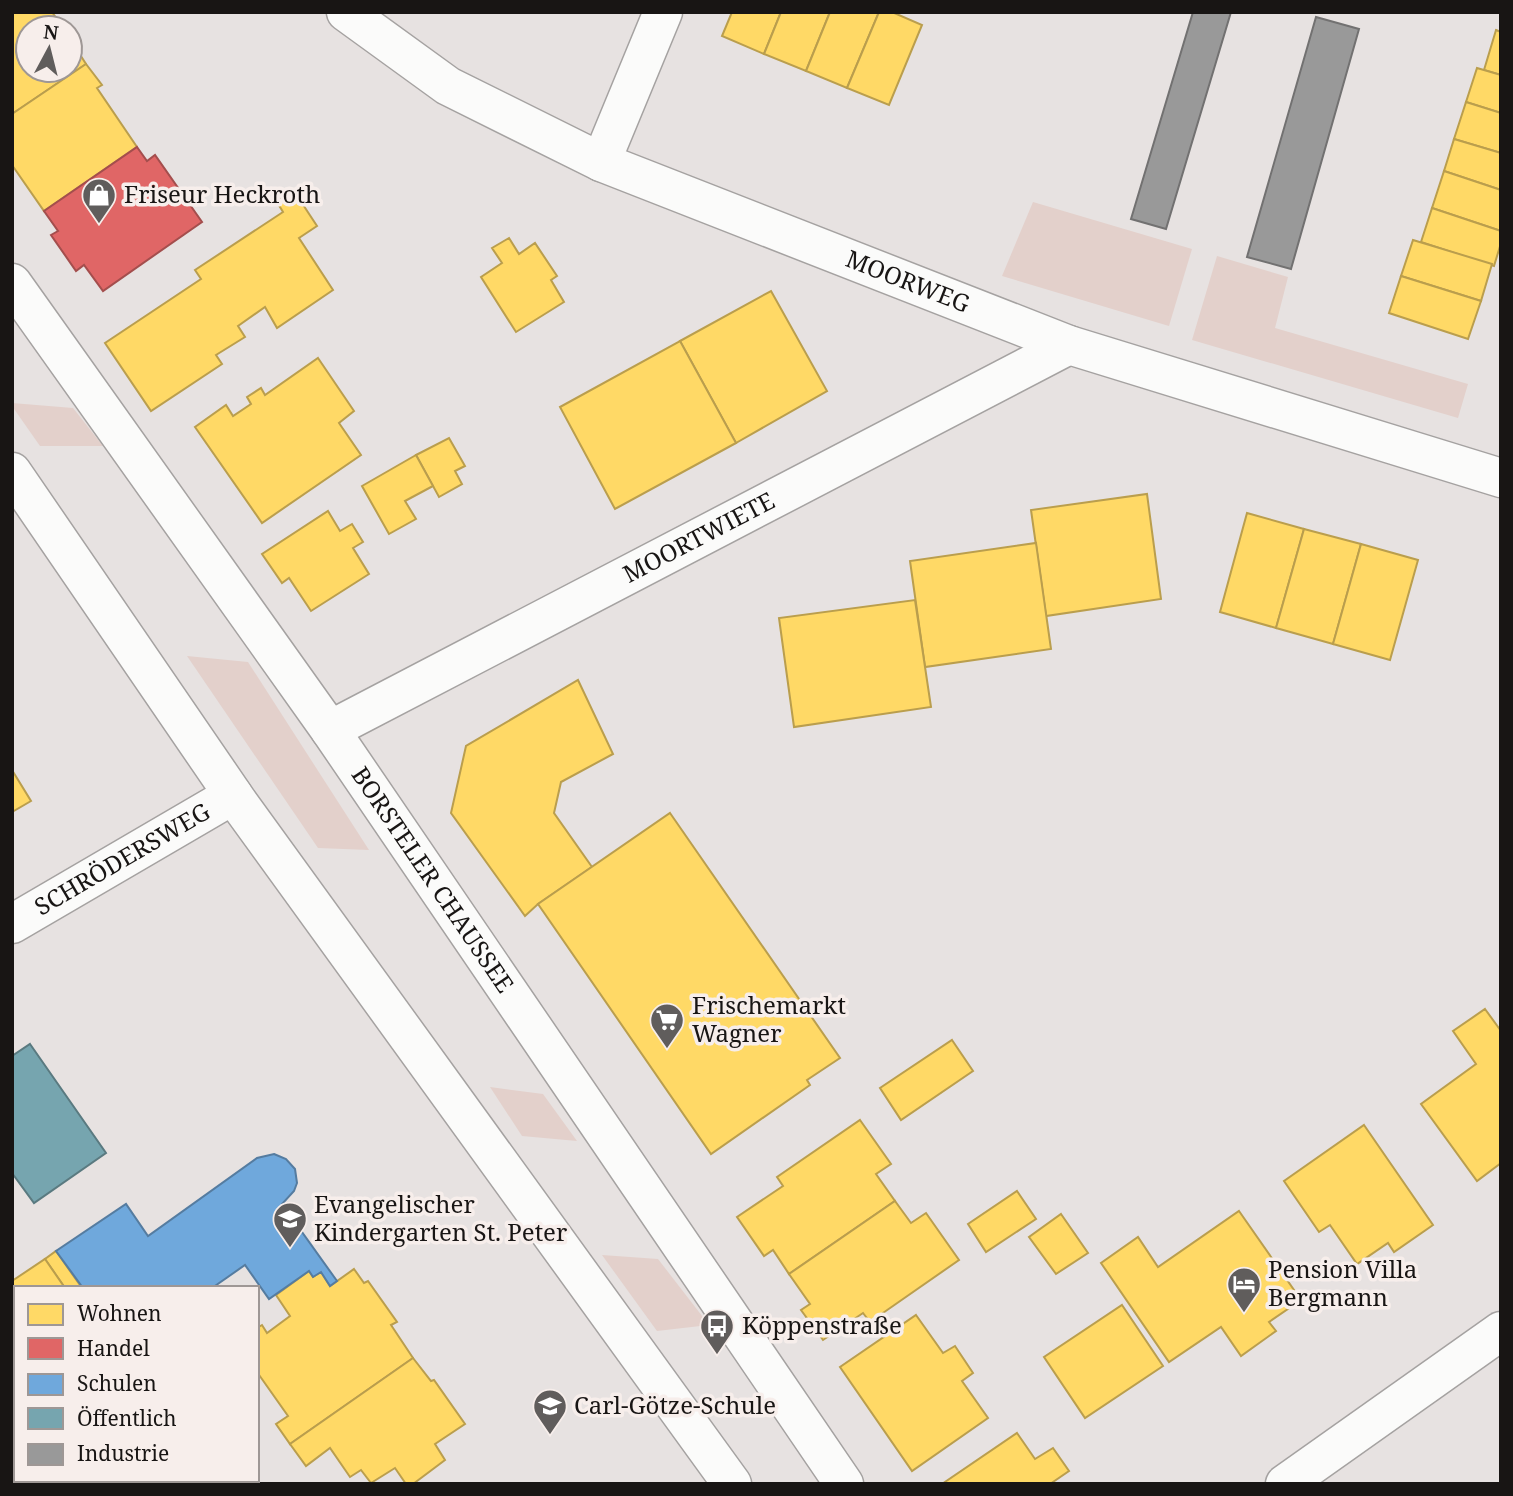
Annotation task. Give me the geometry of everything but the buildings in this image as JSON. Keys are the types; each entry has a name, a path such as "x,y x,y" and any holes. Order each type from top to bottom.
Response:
{"street":[{"name":"MOORWEG","path":"346,12 448,86 601,162 1069,345 1501,478"},
{"path":"601,162 663,12"},
{"name":"BORSTELER CHAUSSEE","path":"12,283 330,730 844,1484"},
{"name":"MOORTWIETE","path":"330,730 1069,345"},
{"path":"12,472 233,795 732,1484"},
{"name":"SCHRÖDERSWEG","path":"12,924 233,795"},
{"path":"1285,1484 1501,1331"}],"shaded area":[{"path":"1033,202 1192,249 1169,326 1002,276"},
{"path":"1217,256 1288,277 1275,328 1468,384 1458,418 1192,340"},
{"path":"12,403 73,408 103,446 40,446"},
{"path":"187,656 248,662 369,850 318,848"},
{"path":"490,1087 543,1094 577,1141 522,1136"},
{"path":"602,1255 658,1259 709,1325 657,1331"}],"place":[{"name":"Friseur Heckroth","path":"99,225"},
{"name":"Frischemarkt Wagner","path":"667,1050"},
{"name":"Evangelischer Kindergarten St. Peter","path":"290,1249"},
{"name":"Pension Villa Bergmann","path":"1244,1314"},
{"name":"Köppenstraße","path":"717,1356"},
{"name":"Carl-Götze-Schule","path":"550,1436"}]}
